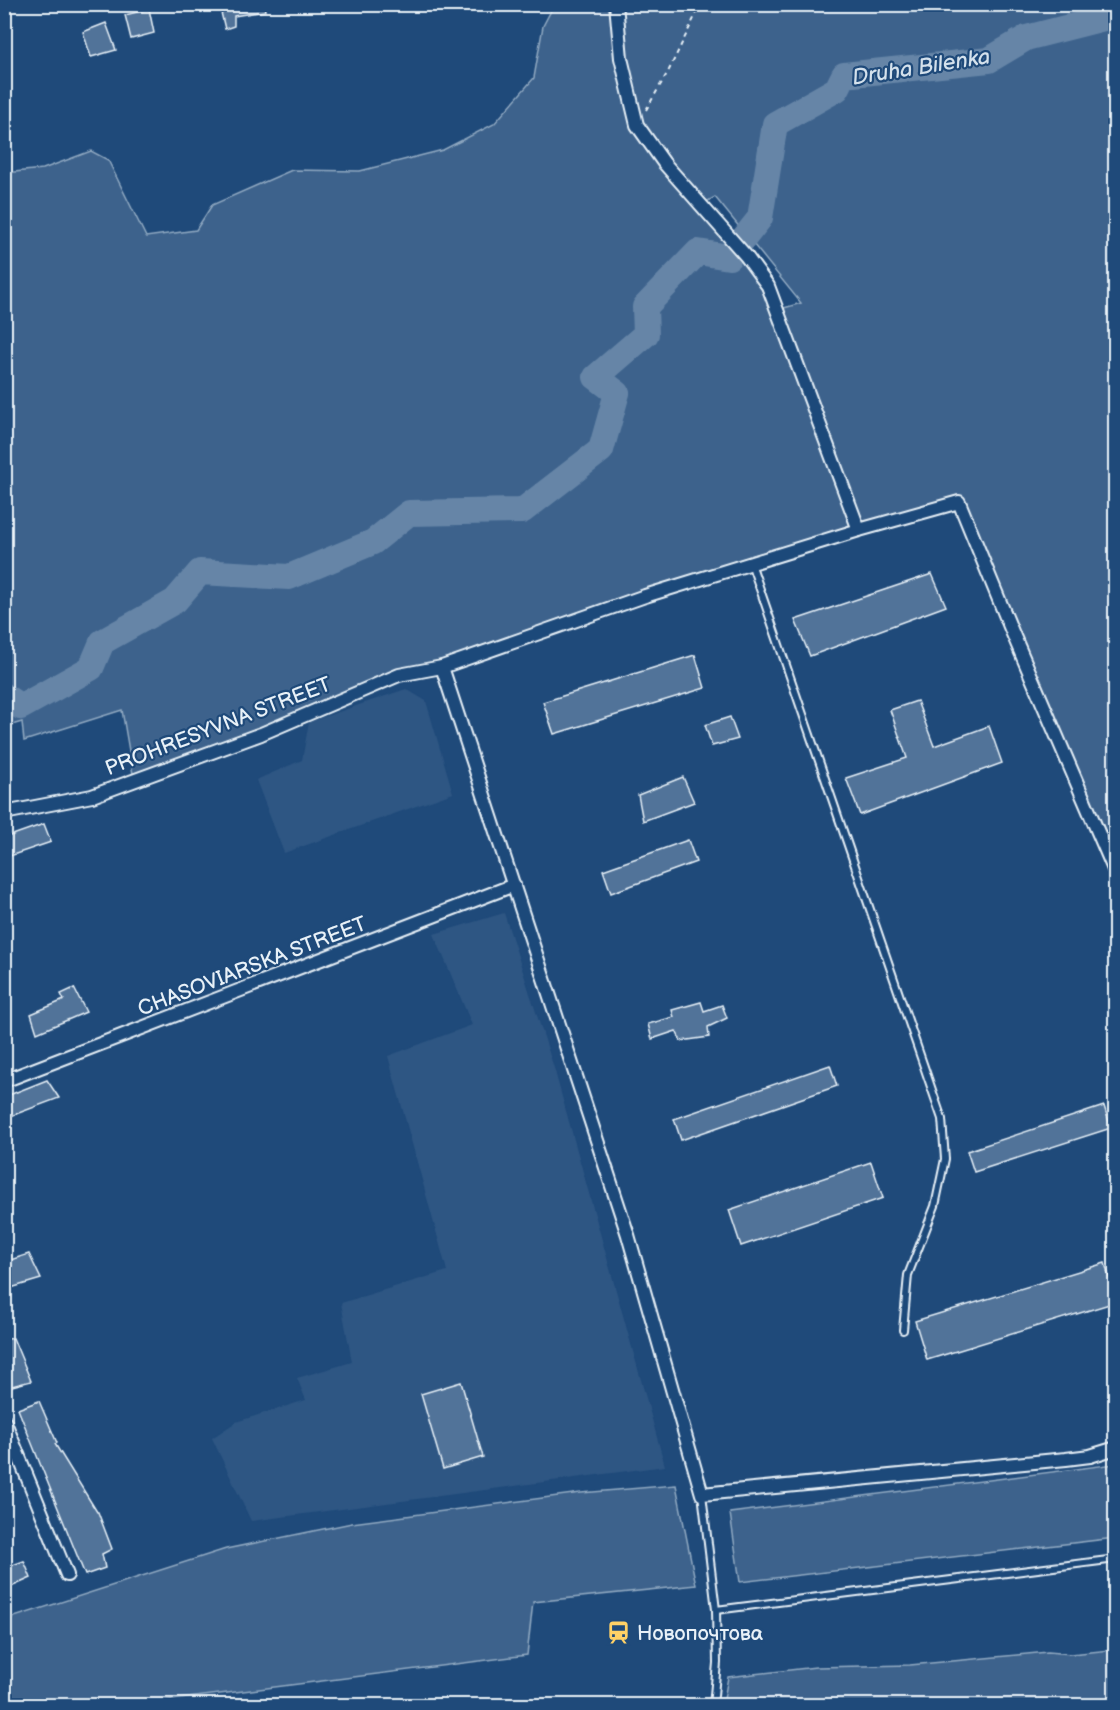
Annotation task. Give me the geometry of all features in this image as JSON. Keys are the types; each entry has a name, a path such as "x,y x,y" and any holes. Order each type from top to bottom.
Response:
{"street":[{"path":"616,4 621,58 637,125 664,163 746,256 768,286 859,530"},
{"name":"PROHRESYVNA STREET","path":"4,813 92,796 261,734 399,675 442,667 645,596 958,502 1116,874"},
{"path":"442,667 628,1235 702,1494 1066,1459 1090,1456 1116,1448"},
{"name":"CHASOVIARSKA STREET","path":"4,1082 514,885"},
{"path":"4,1420 67,1575"}],"lane":[{"path":"751,563 942,1119 945,1159 935,1206 908,1275 903,1330"},
{"path":"702,1494 716,1610 717,1663 713,1706"},
{"path":"716,1610 1116,1559"}],"path":[{"path":"637,125 669,70 701,4"}],"shaded area":[{"path":"554,5 1115,5 1115,871 958,502 399,675 134,780 122,710 24,741 22,722 5,727 5,173 43,169 91,151 108,160 146,237 196,230 212,205 292,170 360,171 443,150 494,124 534,78 543,26","holes":["715,197 801,303 777,310 746,256 701,205"]},
{"path":"406,689 426,701 453,793 284,853 256,780 302,760 309,722"},
{"path":"504,913 554,1068 665,1466 251,1521 212,1438 236,1422 306,1400 297,1378 352,1362 341,1303 447,1271 388,1056 472,1025 434,934"},
{"path":"1115,1464 1115,1538 740,1582 730,1513"},
{"path":"676,1485 696,1585 533,1602 527,1655 132,1705 5,1705 5,1620 226,1549 352,1523 581,1493"},
{"path":"1115,1650 1115,1705 723,1705 728,1677 816,1667 910,1665 1048,1652 1071,1654"}],"building":[{"path":"219,4 264,4 265,11 234,16 234,26 225,29"},
{"path":"149,9 154,33 131,39 125,15"},
{"path":"106,23 116,50 91,57 83,32"},
{"path":"932,574 946,606 810,656 795,620"},
{"path":"695,655 705,688 554,734 543,702"},
{"path":"917,701 934,746 989,726 1002,763 860,815 846,778 907,758 890,710"},
{"path":"730,717 738,739 712,746 705,725"},
{"path":"683,777 694,802 643,821 638,795"},
{"path":"44,824 51,842 4,858 4,838"},
{"path":"688,840 696,862 611,893 603,870"},
{"path":"74,988 86,1012 37,1033 31,1014 64,1000 61,994"},
{"path":"701,1002 704,1011 722,1005 727,1018 708,1027 709,1037 681,1041 676,1031 652,1039 648,1024 674,1017 672,1010"},
{"path":"830,1065 837,1086 681,1140 674,1119"},
{"path":"47,1080 59,1098 8,1117 4,1097"},
{"path":"1104,1106 1111,1128 974,1172 967,1151"},
{"path":"871,1162 883,1198 741,1246 729,1210"},
{"path":"29,1254 41,1279 4,1290 4,1262"},
{"path":"1105,1263 1116,1302 927,1360 915,1321"},
{"path":"13,1338 31,1381 8,1387 4,1377 4,1340"},
{"path":"461,1382 483,1457 443,1469 421,1394"},
{"path":"39,1401 57,1443 55,1444 98,1512 112,1549 102,1554 105,1568 85,1575 18,1409"},
{"path":"24,1561 31,1578 4,1590 4,1568"}],"waterway":[{"name":"Druha Bilenka","path":"4,696 21,707 91,668 102,642 175,601 200,572 289,577 373,542 409,513 522,511 601,450 617,393 596,377 646,334 645,307 698,252 729,257 760,218 775,124 837,89 844,75 989,60 1026,38 1116,15"}],"place":[{"name":"Новопочтова","path":"619,1633"}]}
